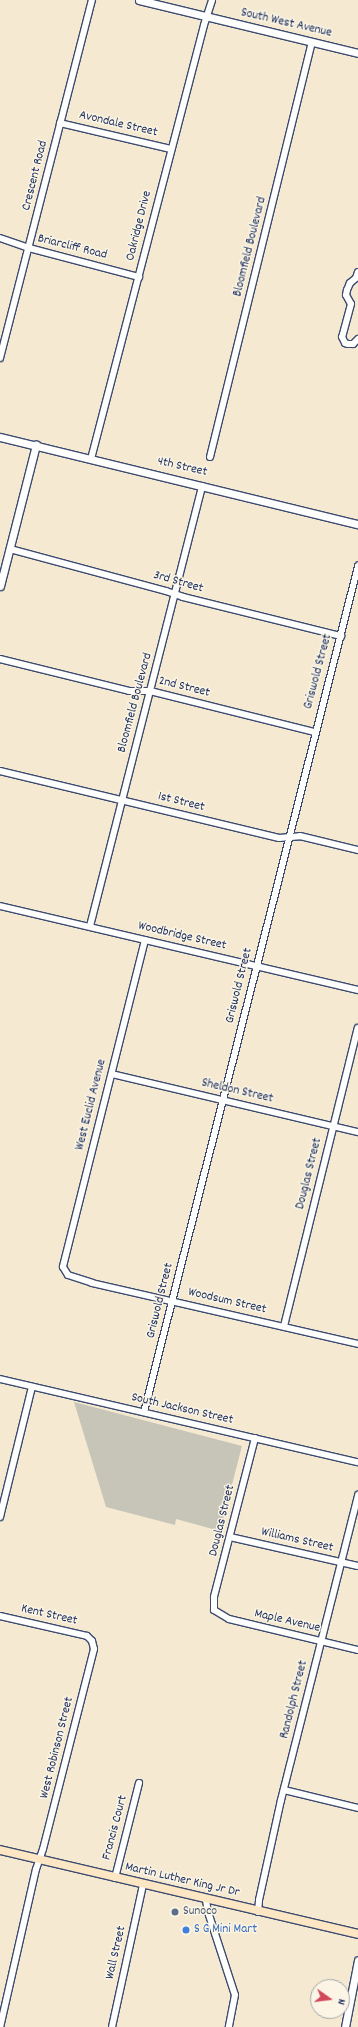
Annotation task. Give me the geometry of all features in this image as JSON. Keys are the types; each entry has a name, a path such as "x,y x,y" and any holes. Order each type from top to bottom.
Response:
{"main road":[{"name":"Martin Luther King Jr Dr","path":"0,1850 206,1900 358,1934"}],"street":[{"name":"Crescent Road","path":"0,358 92,0"},
{"name":"South West Avenue","path":"139,0 358,53"},
{"name":"Oakridge Drive","path":"91,459 171,149 206,17 212,0"},
{"name":"Bloomfield Boulevard","path":"210,457 312,42"},
{"name":"Avondale Street","path":"60,123 171,149"},
{"name":"Briarcliff Road","path":"0,238 28,248 139,277"},
{"path":"357,276 350,283 346,290 346,295 351,304 358,308"},
{"path":"351,304 343,340 345,343 353,344 358,339"},
{"name":"4th Street","path":"0,437 358,524"},
{"path":"0,586 36,445"},
{"name":"Bloomfield Boulevard","path":"90,926 202,486"},
{"name":"3rd Street","path":"10,549 175,594 341,636"},
{"name":"Griswold Street","path":"144,1412 358,566"},
{"name":"2nd Street","path":"0,659 129,690 150,691 315,732"},
{"name":"1st Street","path":"0,771 279,838 300,836 358,850"},
{"name":"Woodbridge Street","path":"0,906 358,990"},
{"name":"West Euclid Avenue","path":"68,1275 63,1267 145,940"},
{"name":"Douglas Street","path":"284,1326 358,1028"},
{"name":"Sheldon Street","path":"112,1074 222,1100 232,1101 358,1132"},
{"name":"Woodsum Street","path":"68,1275 159,1300 173,1301 358,1344"},
{"name":"South Jackson Street","path":"0,1379 358,1462"},
{"path":"0,1517 32,1387"},
{"name":"Douglas Street","path":"214,1610 214,1597 255,1438"},
{"name":"Randolph Street","path":"258,1912 259,1900 284,1790 358,1495"},
{"name":"Williams Street","path":"230,1536 358,1566"},
{"name":"Maple Avenue","path":"214,1610 229,1619 358,1650"},
{"name":"Kent Street","path":"0,1616 87,1636 92,1641"},
{"name":"West Robinson Street","path":"0,2027 39,1859 43,1849 94,1649 92,1641"},
{"name":"Francis Court","path":"115,1878 139,1783"},
{"path":"284,1790 358,1808"},
{"name":"Wall Street","path":"112,2027 143,1885"},
{"path":"206,1900 208,1912 235,1995 229,2027"},
{"path":"345,2027 358,1960"}],"shaded area":[{"path":"74,1402 242,1446 220,1531 176,1519 175,1525 106,1507"}],"place":[{"name":"Sunoco","path":"175,1912"},
{"name":"S G Mini Mart","path":"186,1930"}]}
